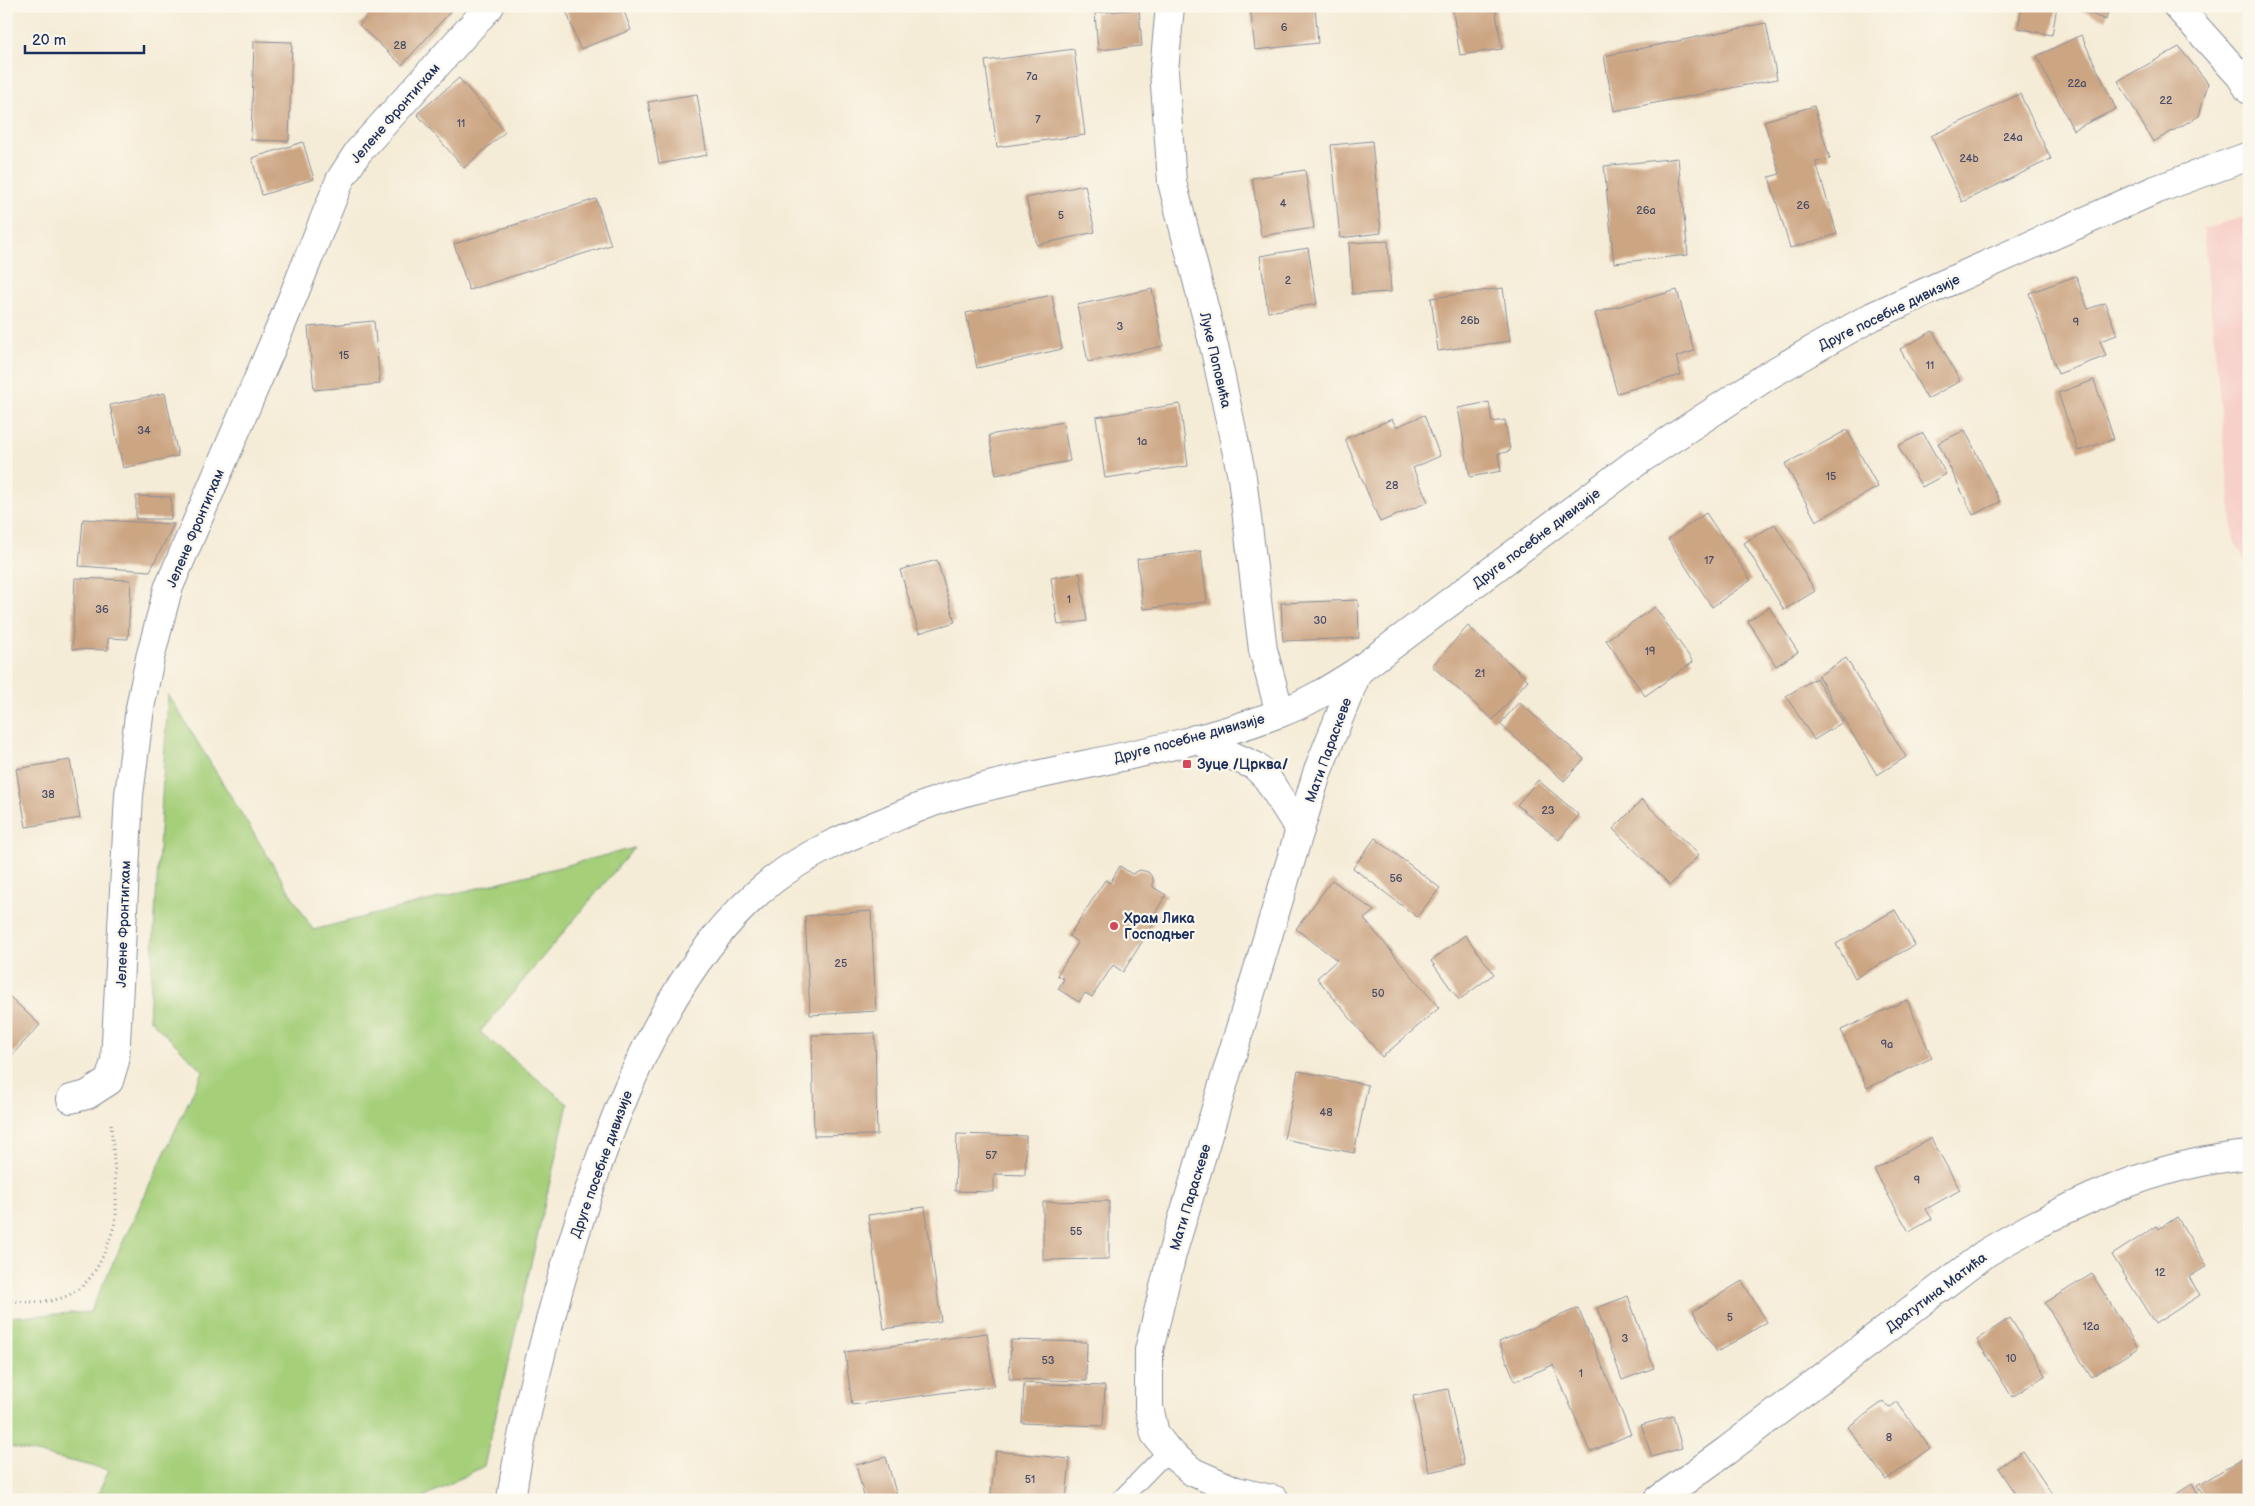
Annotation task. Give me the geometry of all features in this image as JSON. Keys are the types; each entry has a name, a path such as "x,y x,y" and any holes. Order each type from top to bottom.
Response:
{"street":[{"name":"Јелене Фронтигхам","path":"109,1081 115,1061 119,1017 129,796 140,708 150,658 168,589 284,321 340,180 358,152 490,6"},
{"name":"Луке Поповића","path":"1170,6 1164,71 1172,182 1215,350 1242,477 1263,650 1280,714"},
{"path":"2177,6 2240,76 2249,90"},
{"name":"Друге посебне дивизије","path":"511,1500 517,1456 537,1369 571,1245 611,1128 655,1032 705,948 734,915 773,880 795,865 850,836 915,808 956,794 1196,739 1280,714 1325,691 1358,671 1638,461 1769,375 1815,348 1873,316 2155,190 2249,156"},
{"name":"Мати Параскеве","path":"1274,1500 1236,1490 1193,1472 1168,1451 1155,1434 1149,1407 1149,1350 1172,1254 1318,770 1358,671"},
{"name":"Мати Параскеве","path":"1196,739 1255,766 1267,778 1300,830"},
{"path":"70,1100 87,1095 109,1081"},
{"name":"Драгутина Матића","path":"1658,1500 1726,1451 1986,1253 2030,1227 2090,1198 2162,1171 2249,1156"}],"lane":[{"path":"1120,1500 1168,1451"}],"path":[{"path":"6,1300 31,1303 55,1301 77,1293 100,1264 109,1243 116,1216 109,1081"}],"shaded area":[{"path":"2249,215 2249,566 2234,541 2203,229"}],"green space":[{"path":"168,694 313,930 634,848 480,1032 568,1104 484,1466 418,1500 95,1500 109,1470 6,1446 6,1317 90,1312 203,1071 149,1019"}],"building":[{"path":"377,6 448,6 452,10 402,65 359,25"},
{"path":"622,6 631,30 580,49 565,7"},
{"path":"1250,6 1315,6 1318,43 1255,50"},
{"path":"1452,6 1495,6 1502,49 1460,55"},
{"path":"2022,6 2057,6 2052,35 2018,28"},
{"path":"2071,6 2109,6 2106,20"},
{"path":"1139,9 1142,46 1098,50 1095,13"},
{"path":"1766,23 1777,79 1614,111 1604,56"},
{"path":"2081,35 2116,109 2073,130 2037,56"},
{"path":"254,41 292,42 289,141 251,140"},
{"path":"2179,47 2208,83 2199,116 2153,142 2118,81"},
{"path":"1074,49 1085,135 997,147 985,61"},
{"path":"459,78 505,132 464,168 417,114"},
{"path":"697,94 707,155 659,164 648,102"},
{"path":"2020,94 2051,159 1962,202 1931,136"},
{"path":"1814,106 1830,159 1816,162 1837,234 1790,248 1769,177 1780,174 1764,121"},
{"path":"1372,141 1381,233 1340,238 1331,145"},
{"path":"303,142 314,179 262,195 252,158"},
{"path":"1678,158 1688,255 1614,263 1604,166"},
{"path":"1305,170 1314,228 1261,236 1252,178"},
{"path":"1085,185 1095,232 1037,245 1026,198"},
{"path":"596,199 611,245 469,290 454,244"},
{"path":"1388,241 1391,292 1352,294 1349,243"},
{"path":"1308,248 1317,304 1268,312 1260,256"},
{"path":"2076,276 2088,309 2105,303 2117,335 2100,341 2106,356 2058,374 2029,293"},
{"path":"1503,288 1510,341 1438,351 1431,298"},
{"path":"1152,289 1163,346 1088,362 1077,305"},
{"path":"1677,290 1694,351 1676,357 1681,375 1617,393 1595,313"},
{"path":"1052,295 1062,349 977,368 966,313"},
{"path":"374,321 380,384 314,390 308,327"},
{"path":"1933,331 1960,381 1927,399 1900,349"},
{"path":"2094,380 2114,439 2078,451 2058,393"},
{"path":"165,393 178,456 123,468 110,405"},
{"path":"1489,402 1492,422 1505,420 1510,451 1498,454 1501,471 1470,477 1458,408"},
{"path":"1180,404 1188,466 1105,478 1096,417"},
{"path":"1424,415 1440,456 1413,468 1428,502 1380,522 1345,439 1392,419 1396,427"},
{"path":"1063,422 1070,461 996,475 989,435"},
{"path":"1847,430 1878,487 1816,521 1785,464"},
{"path":"1965,430 2000,502 1973,515 1938,443"},
{"path":"1923,433 1946,474 1922,487 1898,446"},
{"path":"136,496 171,497 171,519 136,519"},
{"path":"1706,513 1751,580 1712,607 1668,539"},
{"path":"83,519 174,524 150,571 79,566"},
{"path":"1775,524 1815,591 1784,610 1744,543"},
{"path":"1201,551 1207,602 1143,609 1137,559"},
{"path":"937,560 955,622 919,633 900,570"},
{"path":"1080,573 1087,621 1058,625 1051,578"},
{"path":"75,578 131,580 128,639 108,638 108,650 72,649"},
{"path":"1358,600 1359,638 1283,641 1281,603"},
{"path":"1655,607 1693,662 1645,696 1606,640"},
{"path":"1769,607 1798,652 1776,666 1748,621"},
{"path":"1468,626 1528,680 1493,720 1432,666"},
{"path":"1846,658 1906,757 1877,775 1818,676"},
{"path":"1816,678 1843,722 1814,740 1786,696"},
{"path":"1519,702 1584,759 1564,781 1500,724"},
{"path":"70,760 80,818 26,827 16,769"},
{"path":"1538,780 1579,815 1559,840 1517,805"},
{"path":"1642,800 1699,855 1670,885 1613,829"},
{"path":"1375,838 1440,888 1417,917 1353,868"},
{"name":"Храм Лика Господњег","path":"1120,866 1132,874 1140,870 1148,872 1153,878 1153,887 1166,895 1155,913 1159,915 1123,972 1113,965 1092,997 1085,993 1079,1002 1058,989 1064,979 1057,975 1078,943 1069,936 1105,880 1110,883"},
{"path":"1332,880 1374,911 1364,919 1439,1008 1382,1057 1317,978 1337,960 1296,929"},
{"path":"1895,910 1915,945 1855,978 1836,944"},
{"path":"871,911 876,1011 810,1015 805,916"},
{"path":"1465,935 1494,974 1459,1000 1431,961"},
{"path":"6,993 40,1025 6,1061"},
{"path":"1907,1000 1932,1058 1867,1088 1841,1030"},
{"path":"875,1033 877,1135 814,1136 812,1035"},
{"path":"1298,1071 1368,1085 1354,1153 1284,1139"},
{"path":"957,1134 1026,1136 1025,1175 994,1174 994,1192 955,1191"},
{"path":"1931,1138 1960,1190 1926,1209 1932,1219 1909,1232 1874,1170"},
{"path":"1109,1201 1109,1259 1043,1260 1043,1202"},
{"path":"925,1207 941,1321 884,1329 868,1215"},
{"path":"2177,1217 2207,1266 2189,1277 2200,1295 2155,1324 2112,1255 2157,1226 2159,1229"},
{"path":"2092,1274 2138,1348 2091,1377 2045,1303"},
{"path":"1742,1281 1767,1322 1717,1352 1693,1311"},
{"path":"1628,1296 1654,1368 1622,1380 1597,1308"},
{"path":"1578,1308 1631,1434 1590,1452 1553,1365 1515,1381 1499,1342"},
{"path":"2010,1318 2046,1375 2012,1397 1977,1340"},
{"path":"987,1333 994,1386 852,1405 845,1352"},
{"path":"1011,1340 1087,1342 1086,1381 1009,1379"},
{"path":"1024,1383 1105,1386 1103,1426 1022,1423"},
{"path":"1448,1389 1464,1465 1429,1472 1413,1396"},
{"path":"1884,1401 1889,1408 1897,1402 1930,1448 1886,1480 1848,1427"},
{"path":"1673,1416 1682,1448 1652,1457 1641,1425"},
{"path":"996,1451 1070,1459 1066,1500 990,1500"},
{"path":"2023,1451 2056,1500 2019,1500 1998,1468"},
{"path":"2249,1454 2249,1500 2206,1500 2197,1486"},
{"path":"886,1457 898,1500 865,1500 856,1465"},
{"path":"2192,1484 2201,1500 2167,1500"}],"place":[{"name":"Зуце /Црква/","path":"1187,764"},
{"name":"Храм Лика Господњег","path":"1114,926"}]}
